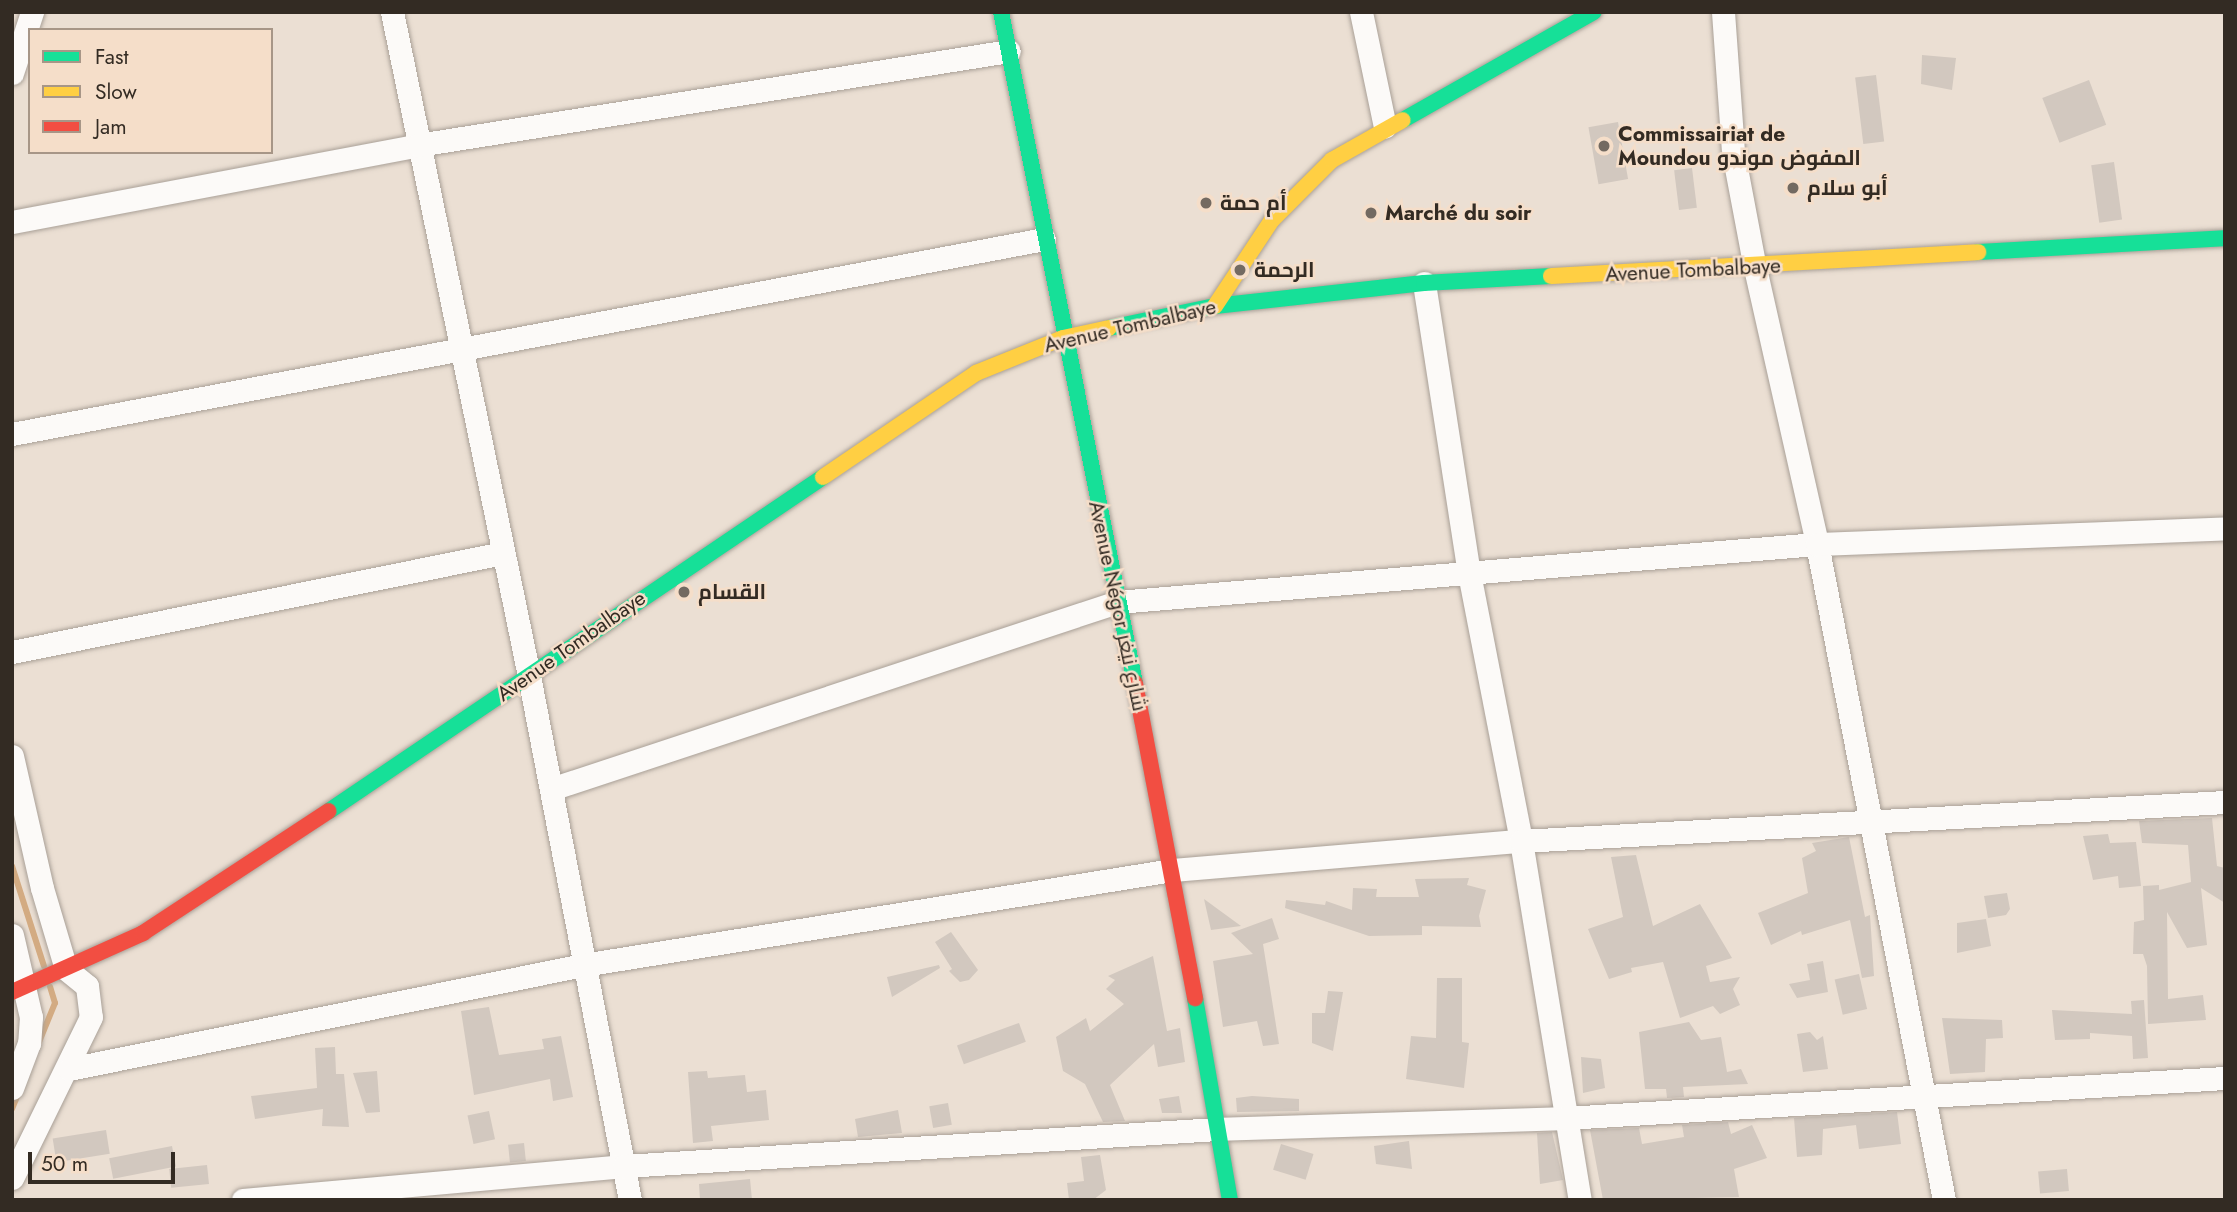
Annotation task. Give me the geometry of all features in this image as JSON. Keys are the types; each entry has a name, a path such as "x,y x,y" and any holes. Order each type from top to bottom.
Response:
{"main road":[{"name":"Avenue Négor شارع نيغر","path":"1001,12 1063,338 1172,870 1230,1200"},
{"path":"1215,306 1272,220 1332,160 1385,127 1594,12"},
{"name":"Avenue Tombalbaye","path":"19,989 143,933 211,891 976,373 1063,338 1215,306 1424,284 1755,268 2225,238"}],"street":[{"path":"12,16 32,12 12,74"},
{"path":"392,12 529,676 629,1200"},
{"path":"1361,12 1385,127"},
{"path":"1723,12 1734,152 1755,268 1817,544 1944,1200"},
{"path":"12,222 418,145 1009,51"},
{"path":"12,434 463,351 1044,239"},
{"path":"1424,284 1469,573 1521,841 1580,1200"},
{"path":"551,789 1117,602 1817,544 2225,528"},
{"path":"12,652 503,553"},
{"path":"12,756 18,797 66,969 87,986 91,1017 69,1069 12,1178"},
{"path":"69,1069 583,965 1172,870 1521,841 2225,802"},
{"path":"12,934 29,1044 12,1088"},
{"path":"243,1200 624,1166 1217,1129 1565,1118 1923,1094 2225,1078"}],"building":[{"path":"1922,55 1956,58 1952,90 1921,84"},
{"path":"1876,75 1884,142 1863,144 1855,78"},
{"path":"2089,80 2106,125 2060,143 2042,98"},
{"path":"1618,122 1628,179 1599,184 1588,127"},
{"path":"2114,162 2122,219 2099,223 2091,165"},
{"path":"1692,168 1697,208 1679,210 1674,170"},
{"path":"2212,818 2217,866 2225,868 2225,903 2201,888 2207,945 2187,948 2167,912 2168,999 2203,995 2206,1020 2148,1024 2147,966 2143,954 2133,954 2134,922 2144,920 2143,886 2159,885 2159,890 2191,882 2188,845 2142,843 2139,821"},
{"path":"2108,834 2110,843 2136,842 2141,886 2119,888 2118,876 2093,880 2083,836"},
{"path":"1849,837 1865,917 1870,915 1874,976 1862,978 1850,920 1802,935 1801,931 1771,945 1758,913 1808,893 1802,858 1816,851 1812,843"},
{"path":"1636,855 1653,926 1700,904 1732,958 1706,966 1710,982 1740,977 1733,989 1740,1005 1720,1014 1713,1006 1680,1018 1663,962 1631,968 1632,972 1609,979 1588,929 1623,917 1611,857"},
{"path":"1469,878 1467,885 1486,890 1479,916 1481,927 1422,926 1422,935 1369,936 1285,908 1286,900 1325,905 1326,901 1352,910 1353,888 1377,889 1376,897 1419,897 1415,879"},
{"path":"2007,893 2010,909 2006,915 1988,918 1984,896"},
{"path":"1204,899 1241,926 1211,930"},
{"path":"1272,918 1279,939 1263,944 1279,1044 1263,1046 1257,1021 1223,1027 1213,961 1253,954 1231,933"},
{"path":"1986,919 1991,946 1957,953 1957,923"},
{"path":"951,932 978,970 969,980 960,982 949,971 952,969 935,942"},
{"path":"1153,956 1167,1031 1180,1028 1185,1062 1158,1067 1154,1044 1110,1085 1125,1121 1103,1122 1085,1084 1063,1071 1056,1037 1086,1018 1090,1031 1124,1004 1106,989 1115,980 1108,976"},
{"path":"1823,961 1828,992 1797,998 1789,984 1810,980 1807,964"},
{"path":"939,965 940,968 892,997 887,977"},
{"path":"1859,974 1867,1009 1843,1015 1835,980"},
{"path":"1437,978 1462,978 1462,1042 1469,1043 1464,1088 1406,1079 1411,1036 1436,1038"},
{"path":"1328,991 1343,992 1333,1051 1312,1043 1312,1013 1325,1013"},
{"path":"2144,1000 2148,1058 2133,1059 2132,1036 2090,1033 2090,1039 2055,1040 2052,1010 2132,1014 2131,1001"},
{"path":"489,1007 499,1055 544,1049 542,1039 561,1036 573,1097 553,1101 550,1079 474,1095 461,1011"},
{"path":"1942,1018 2002,1020 2003,1038 1986,1039 1985,1072 1950,1074"},
{"path":"1689,1022 1701,1040 1721,1037 1727,1072 1741,1069 1748,1084 1683,1087 1684,1097 1667,1098 1666,1089 1645,1089 1639,1032"},
{"path":"1019,1023 1026,1042 964,1064 957,1046"},
{"path":"1810,1032 1817,1040 1823,1036 1828,1069 1803,1072 1797,1034"},
{"path":"335,1047 336,1074 344,1074 349,1127 322,1126 323,1109 255,1119 251,1096 317,1088 315,1048"},
{"path":"1581,1057 1601,1059 1605,1088 1583,1093"},
{"path":"377,1071 380,1112 366,1113 353,1073"},
{"path":"707,1071 708,1078 745,1075 747,1092 766,1090 769,1120 711,1126 713,1141 693,1143 688,1072"},
{"path":"1179,1096 1182,1113 1162,1113 1159,1099"},
{"path":"1252,1096 1299,1099 1299,1111 1237,1112 1236,1098"},
{"path":"948,1103 952,1125 933,1128 929,1106"},
{"path":"898,1110 902,1133 858,1137 855,1119"},
{"path":"489,1111 495,1139 474,1144 467,1116"},
{"path":"1897,1112 1901,1144 1859,1149 1856,1125 1823,1129 1822,1155 1797,1157 1794,1118"},
{"path":"1728,1122 1731,1134 1752,1125 1767,1158 1734,1169 1739,1197 1603,1200 1590,1130 1639,1128 1642,1144 1684,1137 1682,1125"},
{"path":"106,1130 110,1154 56,1162 53,1138"},
{"path":"1552,1132 1563,1180 1540,1184 1537,1133"},
{"path":"1409,1141 1412,1169 1376,1164 1374,1146"},
{"path":"524,1143 526,1161 510,1163 508,1145"},
{"path":"1281,1144 1314,1154 1306,1180 1273,1170"},
{"path":"172,1146 176,1167 113,1179 109,1158"},
{"path":"1100,1155 1106,1190 1093,1200 1069,1200 1067,1183 1084,1181 1081,1157"},
{"path":"207,1165 209,1184 171,1188 169,1169"},
{"path":"2067,1169 2069,1191 2040,1193 2038,1172"},
{"path":"750,1179 752,1200 700,1200 699,1184"}],"waterway":[{"path":"12,866 44,966"},
{"path":"39,1042 55,1003 50,987"},
{"path":"12,1109 19,1092"}],"traffic: fast":[{"path":"1001,12 1135,683"},
{"path":"1403,120 1594,12"},
{"path":"1978,252 2225,238"},
{"path":"1109,328 1215,306 1424,283 1551,276"},
{"path":"329,811 823,477"},
{"path":"1195,998 1230,1200"}],"traffic: slow":[{"path":"1215,306 1272,220 1332,160 1403,120"},
{"path":"1551,276 1978,252"},
{"path":"823,477 976,373 1063,338 1109,328"}],"traffic: jam":[{"path":"1135,683 1195,998"},
{"path":"12,992 143,933 329,811"}],"place":[{"name":"Commissairiat de Moundou المفوض موندو","path":"1604,146"},
{"name":"أبو سلام","path":"1793,188"},
{"name":"أم حمة","path":"1206,203"},
{"name":"Marché du soir","path":"1371,213"},
{"name":"الرحمة","path":"1240,270"},
{"name":"القسام","path":"684,592"}]}
